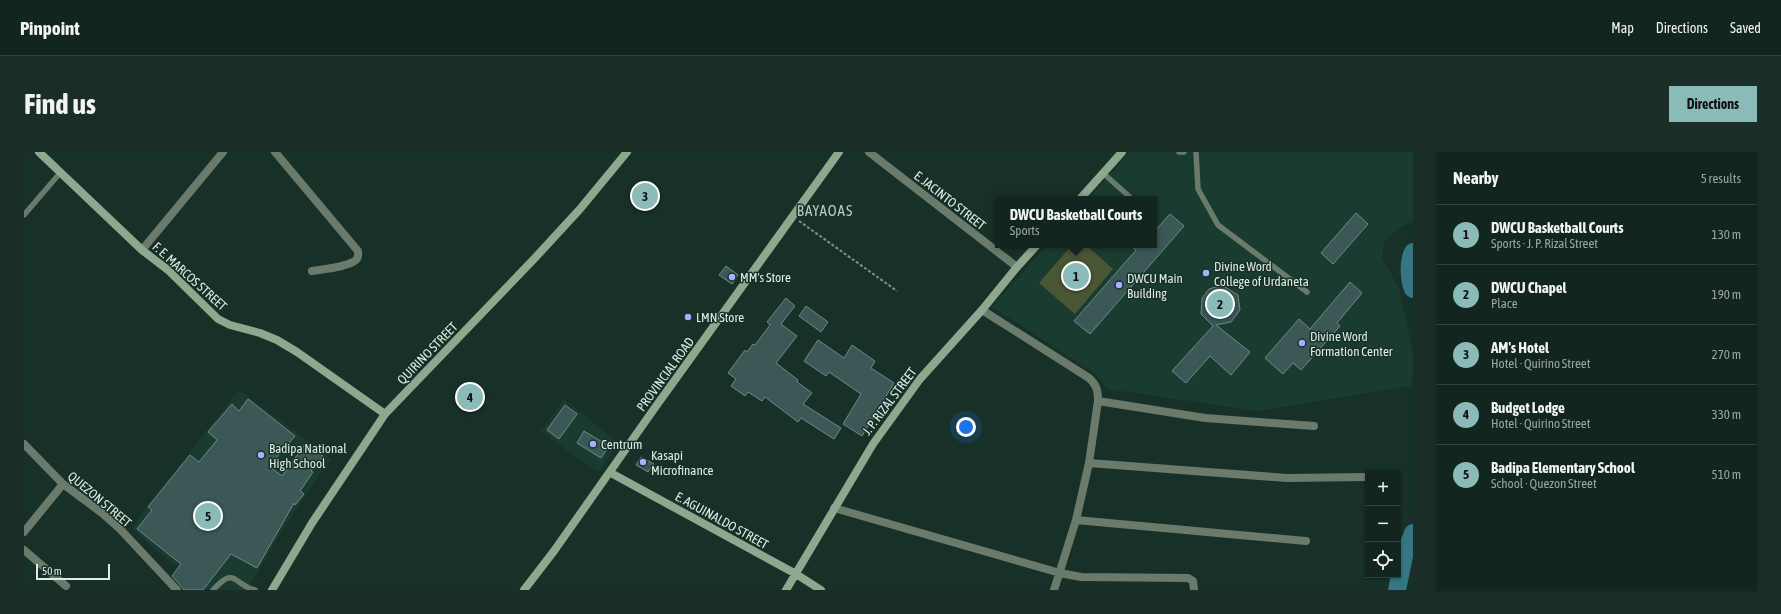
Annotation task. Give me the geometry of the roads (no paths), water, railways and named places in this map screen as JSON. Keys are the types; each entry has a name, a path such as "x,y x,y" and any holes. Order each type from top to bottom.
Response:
{"street":[{"name":"F. E. MARCOS STREET","path":"39,152 142,250 168,270 218,319 230,325 260,333 277,340 297,352 386,414"},
{"path":"142,250 223,152"},
{"path":"275,152 358,251 358,257 356,260 349,264 312,271"},
{"name":"QUIRINO STREET","path":"272,590 312,523 386,414 545,248 580,209 627,152"},
{"name":"PROVINCIAL ROAD","path":"524,590 554,552 654,409 839,152"},
{"name":"E. JACINTO STREET","path":"869,152 1017,267"},
{"path":"1083,196 1122,152"},
{"name":"J. P. RIZAL STREET","path":"786,590 873,444 920,379 982,310 1034,248"},
{"path":"982,310 1089,378 1095,384 1098,402 1089,463 1076,520 1063,557 1060,573 1054,590"},
{"path":"1098,402 1213,419 1314,426"},
{"name":"QUEZON STREET","path":"24,444 63,484 102,513 120,529 177,590"},
{"path":"1089,463 1287,478 1365,477"},
{"name":"E. AGUINALDO STREET","path":"610,473 796,574 820,590"},
{"path":"24,532 63,484"},
{"path":"834,508 1060,573 1081,576 1188,578 1193,581 1194,590"},
{"path":"1076,520 1306,541"},
{"path":"24,550 66,586"}],"lane":[{"path":"1179,152 1184,152"},
{"path":"1196,152 1198,189 1218,225 1307,292"},
{"path":"24,215 60,173"},
{"path":"1103,173 1129,196"},
{"path":"213,590 222,580 229,577 235,579 249,589 255,590"}],"waterway":[{"path":"1413,252 1410,261 1413,289"},
{"path":"1397,590 1404,556 1413,533"}],"place":[{"name":"AM's Hotel","path":"645,196"},
{"name":"Divine Word College of Urdaneta","path":"1206,273"},
{"name":"DWCU Basketball Courts","path":"1076,276"},
{"name":"MM's Store","path":"732,277"},
{"name":"DWCU Main Building","path":"1119,285"},
{"name":"DWCU Chapel","path":"1220,304"},
{"name":"LMN Store","path":"688,317"},
{"name":"Divine Word Formation Center","path":"1302,343"},
{"name":"Budget Lodge","path":"470,397"},
{"name":"Centrum","path":"593,444"},
{"name":"Badipa National High School","path":"261,455"},
{"name":"Kasapi Microfinance","path":"643,462"},
{"name":"Badipa Elementary School","path":"208,516"}],"district":[{"name":"BAYAOAS","path":"825,211"}]}
